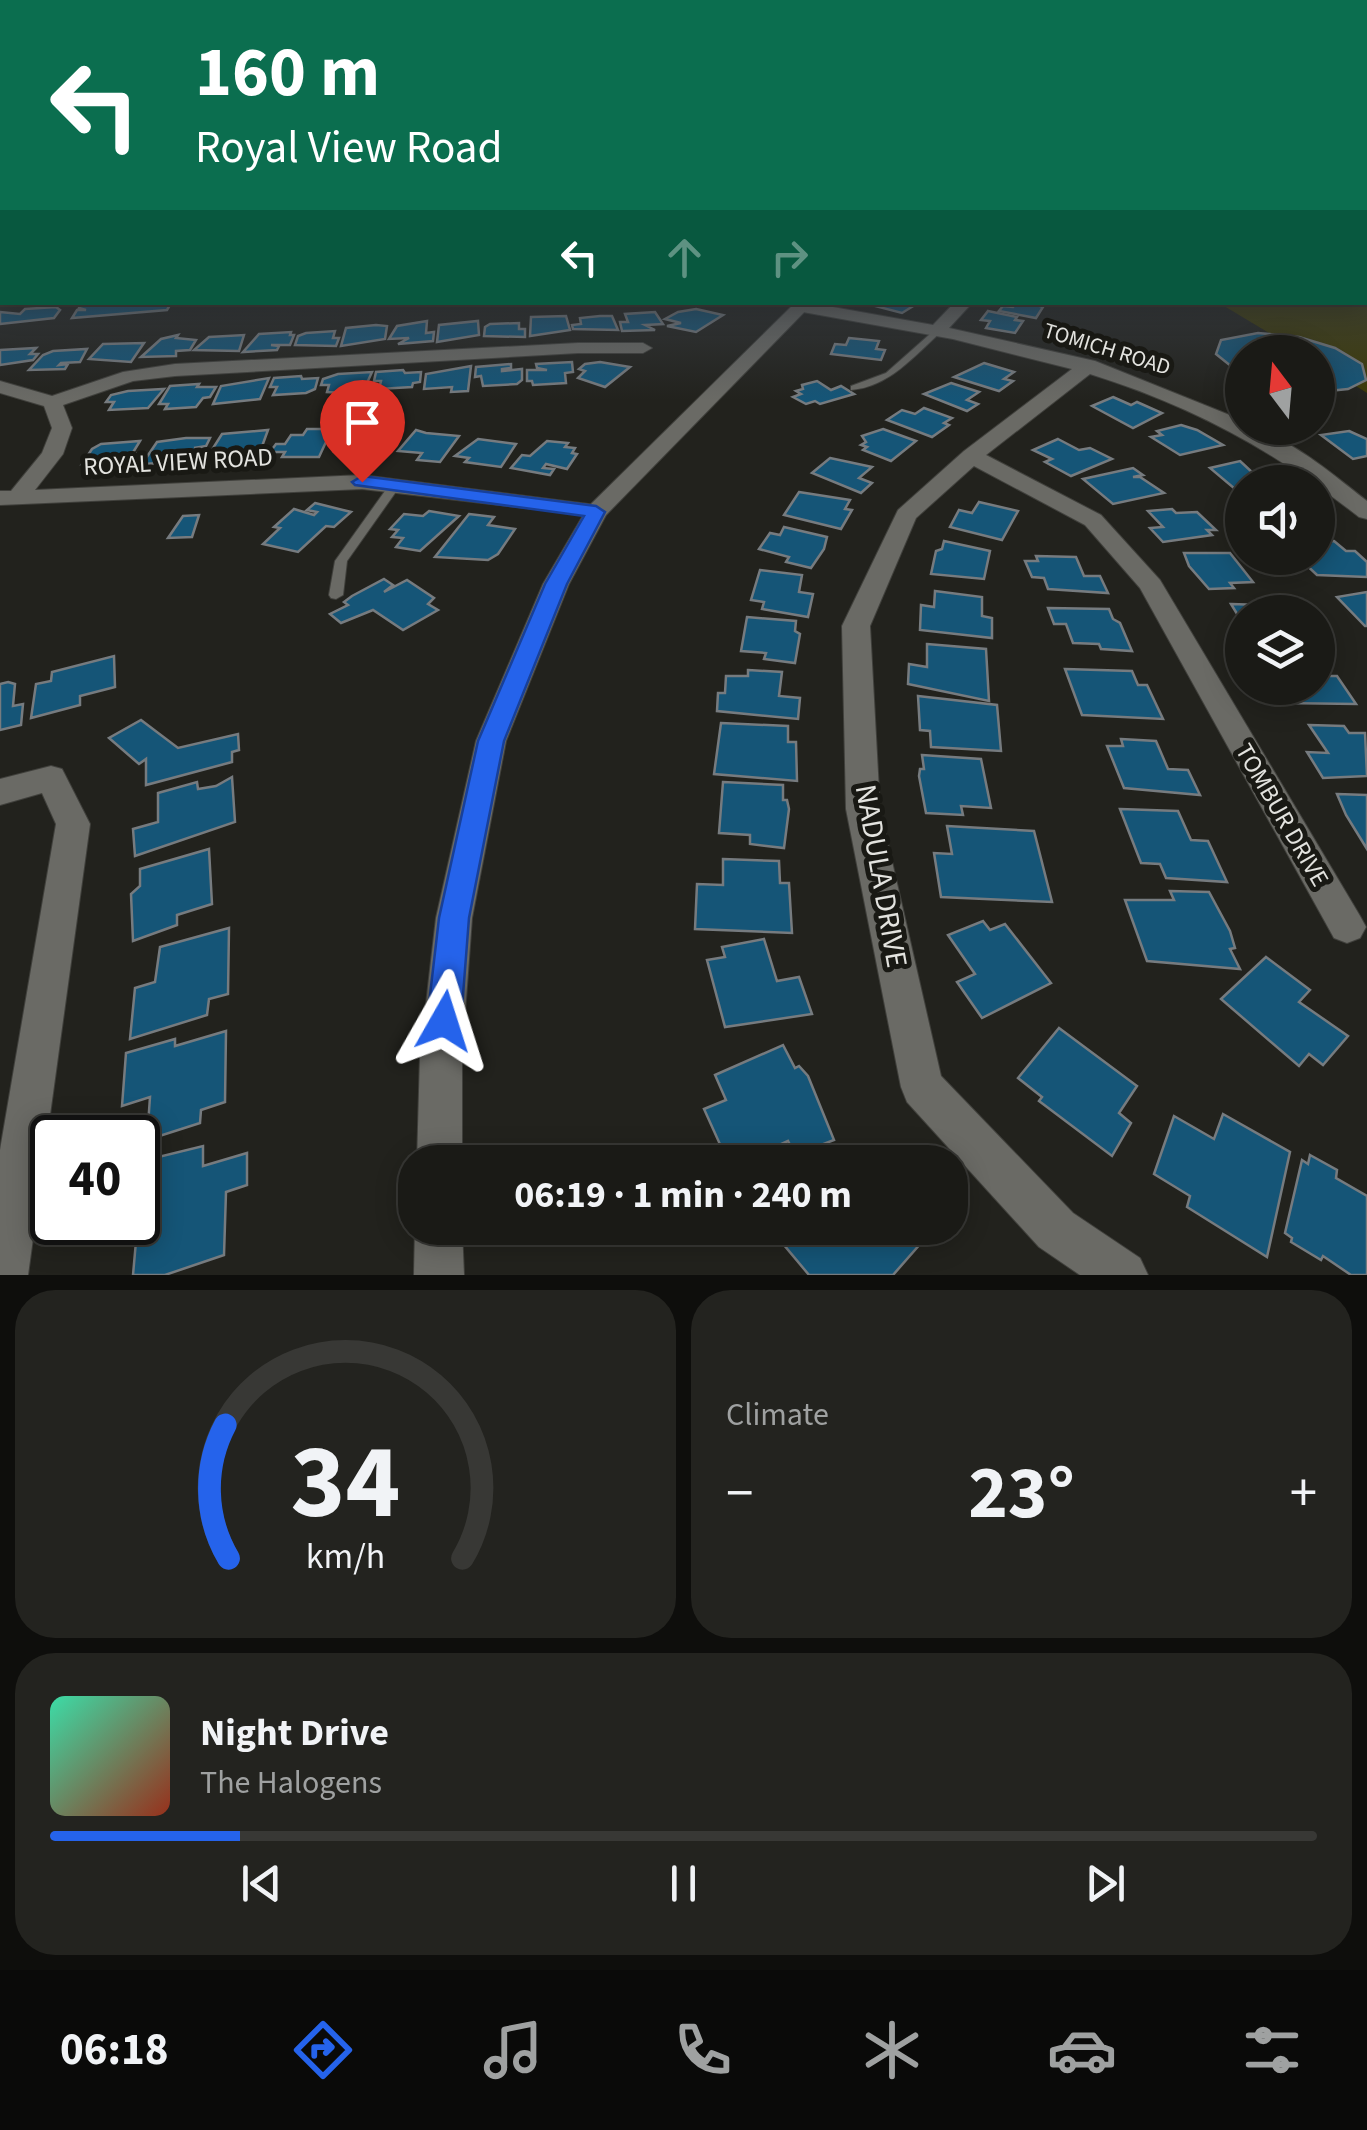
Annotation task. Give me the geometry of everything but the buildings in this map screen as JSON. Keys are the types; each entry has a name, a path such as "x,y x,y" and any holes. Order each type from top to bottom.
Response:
{"street":[{"path":"439,1145 441,1055 454,918 491,741 556,584 596,512 805,305"},
{"name":"TOMICH ROAD","path":"805,305 938,330 1088,365 1191,402 1278,447 1367,512"},
{"path":"938,330 962,305"},
{"path":"0,386 52,402 130,376 175,370 578,348 643,348"},
{"name":"NADULA DRIVE","path":"1088,365 972,456 906,515 856,626 863,809 922,1087 1056,1230 1122,1275"},
{"path":"9,498 52,454 62,428 52,402"},
{"name":"TOMBUR DRIVE","path":"972,456 1093,520 1151,585 1347,927"},
{"name":"ROYAL VIEW ROAD","path":"9,498 362,482 596,512"},
{"path":"0,792 51,778 73,824 3,1275"},
{"path":"438,1245 439,1275"}],"lane":[{"path":"854,388 868,386 888,374 938,330"},
{"path":"336,594 341,561 394,486"}],"shaded area":[{"path":"1222,305 1367,305 1367,393 1335,373 1335,335 1273,335"}],"route":[{"path":"362,482 596,512 556,584 491,741 454,918 444,1021"}]}
